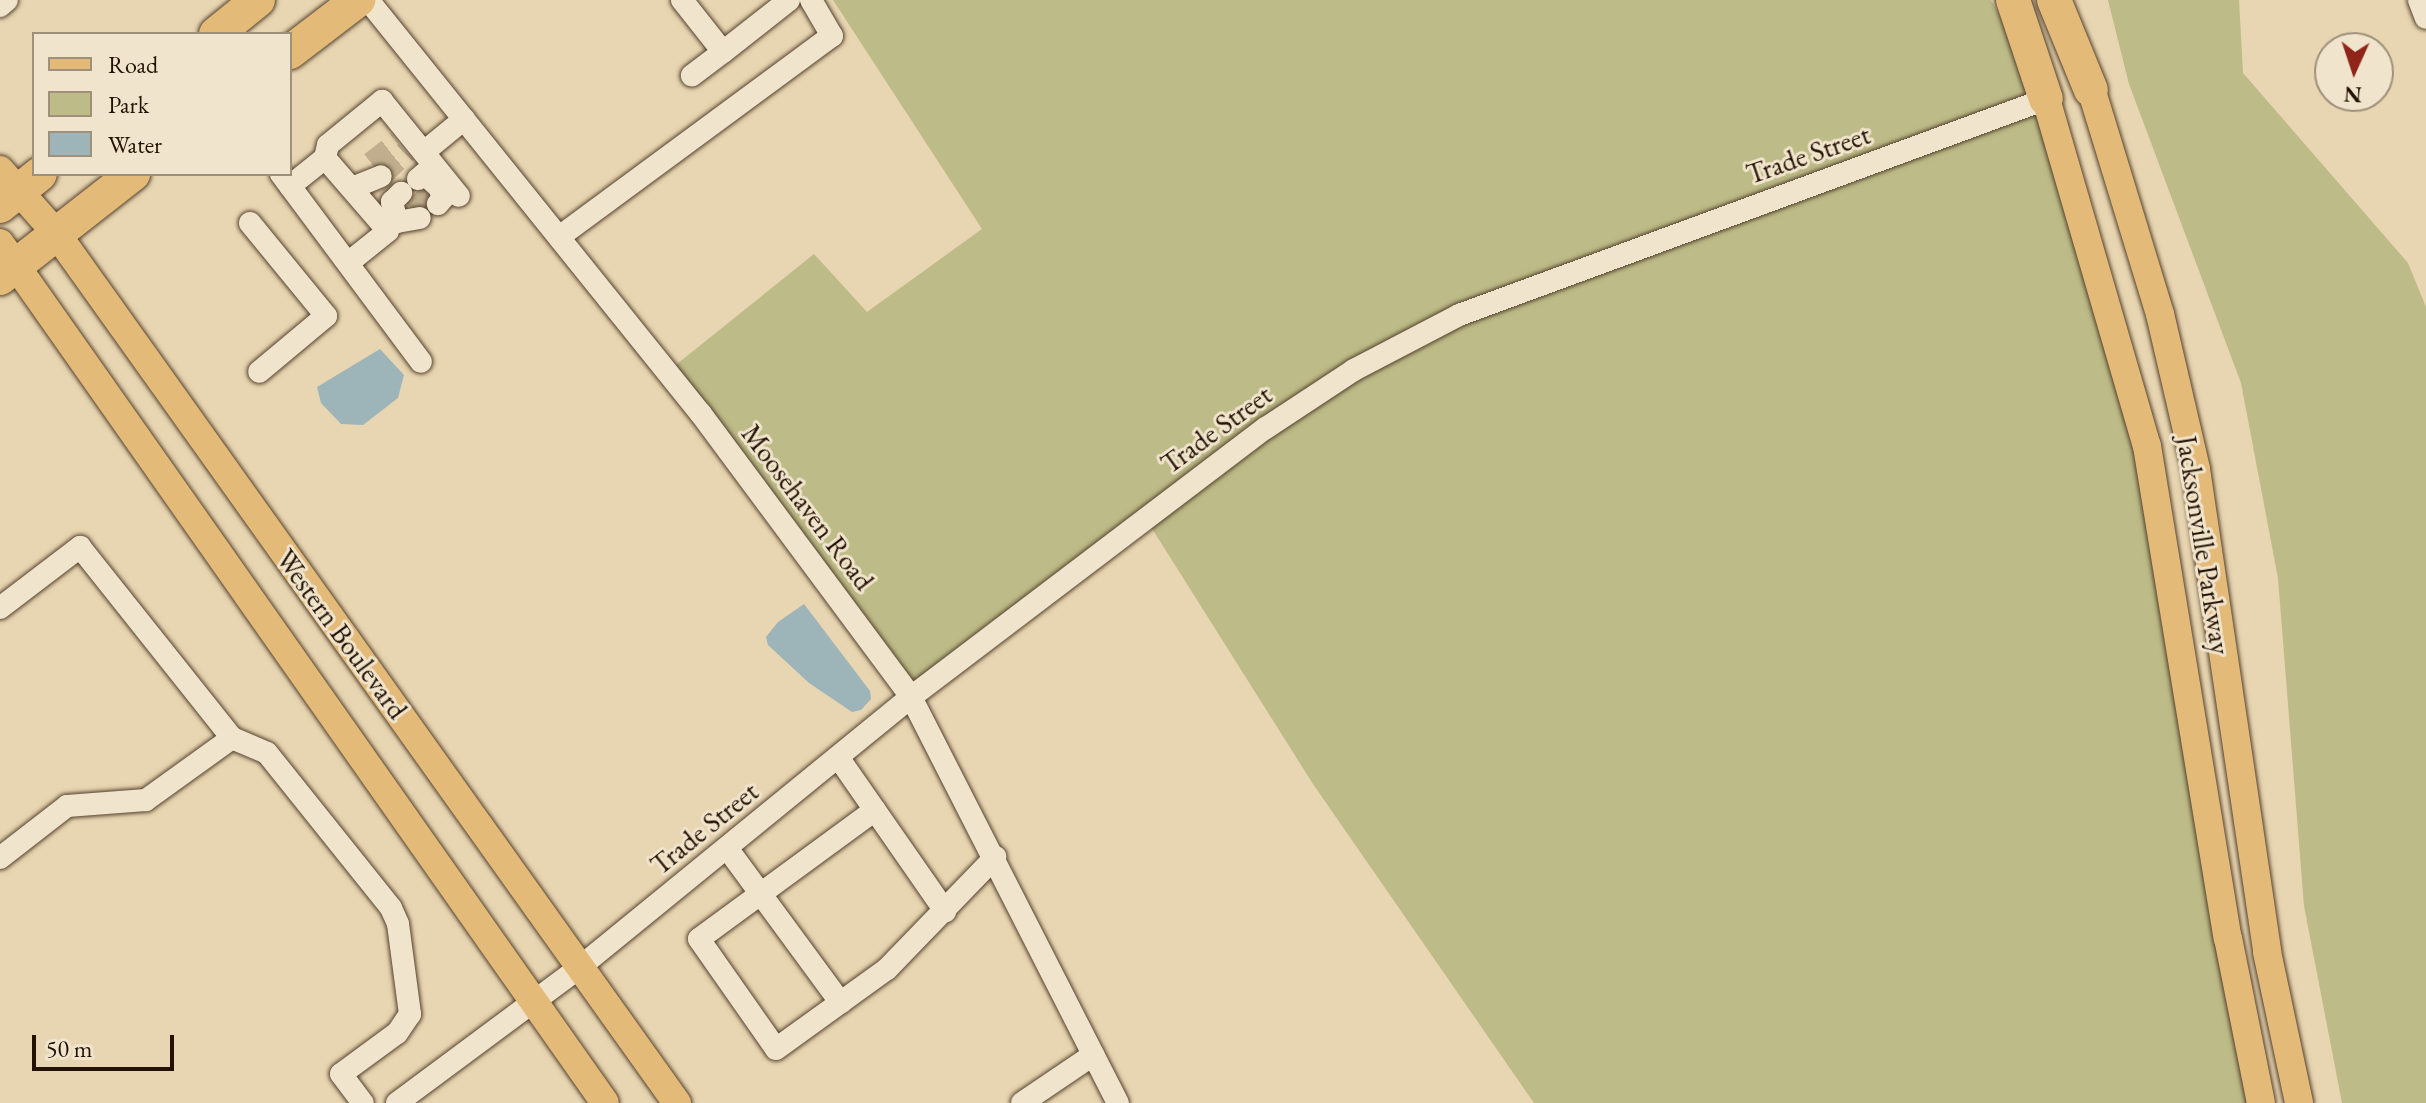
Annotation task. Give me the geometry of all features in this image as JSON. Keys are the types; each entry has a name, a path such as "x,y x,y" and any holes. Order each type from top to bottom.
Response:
{"highway":[{"path":"218,32 258,0"},
{"path":"292,50 358,0"},
{"name":"Jacksonville Parkway","path":"2013,0 2046,99"},
{"name":"Jacksonville Parkway","path":"2054,0 2091,90"},
{"path":"5,263 56,233 130,176"}],"main road":[{"path":"2063,0 2091,90"},
{"name":"Jacksonville Parkway","path":"2091,90 2160,314 2196,469 2267,952 2299,1103"},
{"name":"Jacksonville Parkway","path":"2046,99 2147,446 2228,938 2261,1103"},
{"name":"Western Boulevard","path":"15,185 56,233 677,1103"},
{"name":"Western Boulevard","path":"5,263 605,1103"},
{"path":"2228,938 2255,1009 2280,1103"}],"street":[{"path":"0,6 7,0"},
{"name":"Moosehaven Road","path":"368,0 701,414 911,697 1118,1103"},
{"path":"682,0 723,52"},
{"path":"692,75 789,0"},
{"path":"559,237 832,36 811,0"},
{"path":"2419,0 2426,18"},
{"name":"Trade Street","path":"397,1103 580,967 911,697 1266,428 1354,370 1459,315 2046,99"},
{"path":"421,199 410,145 382,101 328,145 325,158 285,180 421,362"},
{"path":"410,145 464,119"},
{"path":"325,158 421,199"},
{"path":"348,263 421,199"},
{"path":"250,223 326,316 259,372"},
{"path":"0,608 80,547 232,738 267,753 391,908 398,924 410,1014 397,1033 341,1074 363,1103"},
{"path":"0,858 67,806 146,800 232,738"},
{"path":"838,757 945,911"},
{"path":"875,810 762,896 699,939 776,1049 887,969 995,857"},
{"path":"727,848 841,1003"},
{"path":"1022,1103 1093,1055"}],"green space":[{"path":"833,0 1991,0 2046,99 2104,284 2261,1103 1534,1103 1313,784 1146,519 911,697 667,372 814,254 867,312 982,229"},
{"path":"2108,0 2239,0 2243,73 2408,263 2426,307 2426,1103 2342,1103 2304,906 2278,578 2241,383 2129,84"}],"water":[{"path":"380,349 404,375 398,398 363,425 341,424 321,403 317,387"},
{"path":"804,604 870,691 871,699 861,710 852,712 809,683 768,645 766,637 778,622"}],"tunnel":[{"path":"371,163 398,142"},
{"path":"381,176 406,152"},
{"path":"413,210 430,195"}]}
